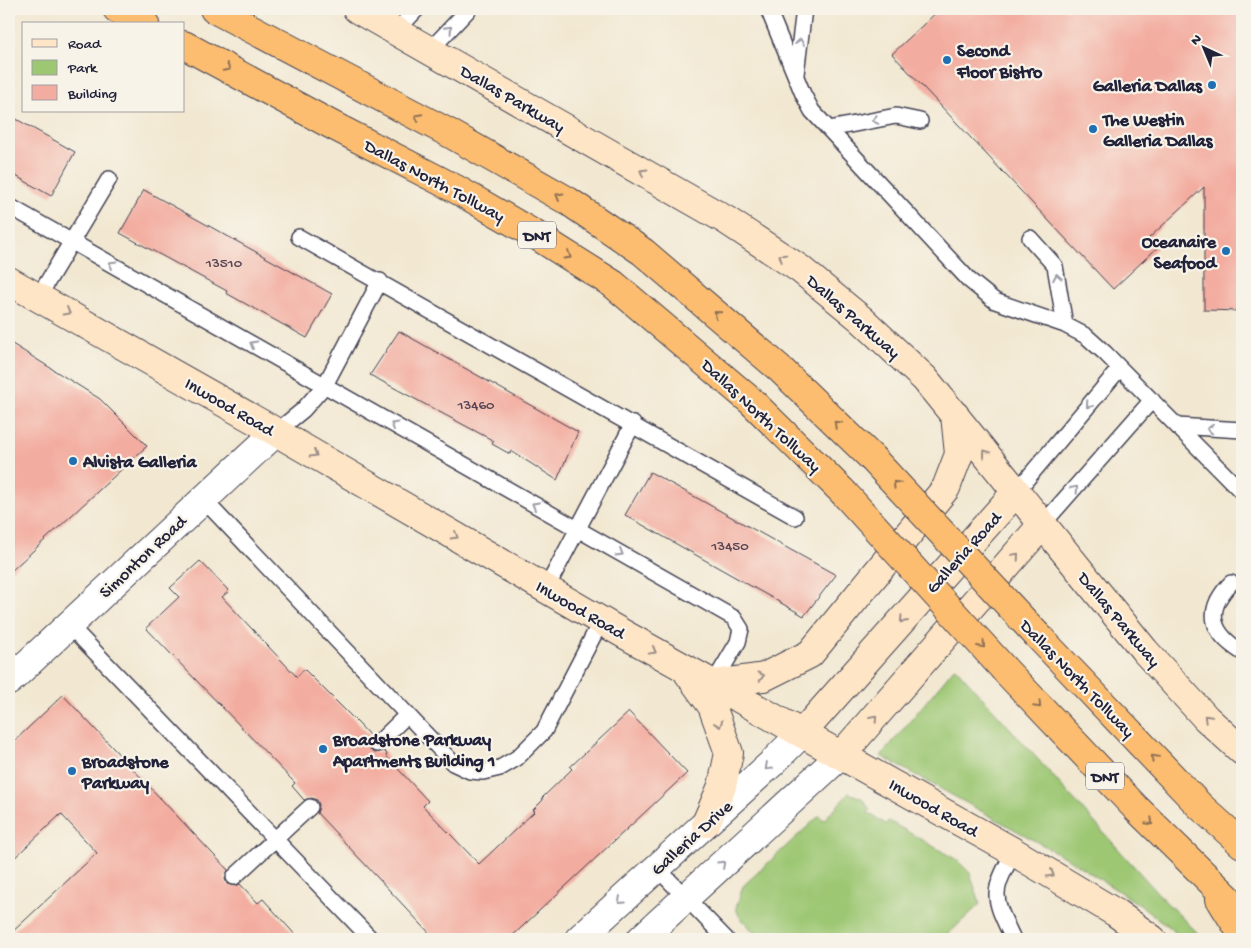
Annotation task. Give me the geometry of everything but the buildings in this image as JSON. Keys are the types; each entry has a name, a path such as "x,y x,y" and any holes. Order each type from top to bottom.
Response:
{"highway":[{"path":"117,9 141,22"},
{"name":"Dallas North Tollway","path":"214,9 352,83 449,132 568,201 643,252 779,368 872,458 1200,806 1242,844"},
{"name":"Dallas North Tollway","path":"185,46 454,188 534,234 613,284 752,402 843,492 1004,669 1208,881 1242,912"},
{"path":"1200,806 1242,832"},
{"path":"1208,881 1242,934"}],"main road":[{"name":"Dallas Parkway","path":"357,9 726,220 800,269 868,325 925,379 1145,651 1206,718 1242,751"},
{"name":"Inwood Road","path":"9,281 39,296 276,432 601,621 842,754 1014,852 1116,914 1152,939"},
{"path":"713,684 764,677 810,654 946,488 959,454 955,415"},
{"name":"Galleria Road","path":"802,733 1016,492"},
{"path":"842,754 1042,525"},
{"path":"685,668 712,706 729,752 722,786 706,823"}],"street":[{"name":"Simonton Road","path":"9,681 276,432"},
{"name":"Galleria Drive","path":"579,939 802,733"},
{"path":"641,939 842,754"}],"lane":[{"path":"396,31 417,9"},
{"path":"430,50 469,9"},
{"path":"768,9 812,111 969,280 995,301 1065,325 1086,336 1242,492"},
{"path":"796,76 804,9"},
{"path":"829,129 896,116 920,122"},
{"path":"39,296 109,179"},
{"path":"9,206 734,618 741,629 738,642 713,684"},
{"path":"299,237 380,281 795,517"},
{"path":"1030,238 1055,266 1065,325"},
{"path":"276,432 303,410 325,385 380,281"},
{"name":"Galleria Road","path":"1016,492 1120,368"},
{"path":"1042,525 1152,400"},
{"path":"546,589 633,424"},
{"path":"1177,426 1242,430"},
{"path":"203,499 453,763 470,771 483,772 500,768 517,758 544,731 601,621"},
{"path":"1231,583 1223,592 1213,612 1219,635 1242,652"},
{"path":"69,625 371,939"},
{"path":"377,744 408,715"},
{"path":"234,877 310,807"},
{"path":"1013,939 996,903 998,880 1014,852"},
{"path":"657,868 726,939"}],"green space":[{"path":"955,667 1165,901 1204,939 1184,939 1143,907 1070,860 881,756"},
{"path":"849,793 862,798 870,810 868,813 886,824 889,821 957,860 970,873 980,904 943,939 760,939 739,916 736,908 743,886 819,816 824,820"}],"place":[{"name":"Second Floor Bistro","path":"947,60"},
{"name":"Galleria Dallas","path":"1212,85"},
{"name":"The Westin Galleria Dallas","path":"1093,129"},
{"name":"Oceanaire Seafood","path":"1226,251"},
{"name":"Alvista Galleria","path":"73,461"},
{"name":"Broadstone Parkway Apartments Building 1","path":"323,749"},
{"name":"Broadstone Parkway","path":"72,771"}]}
